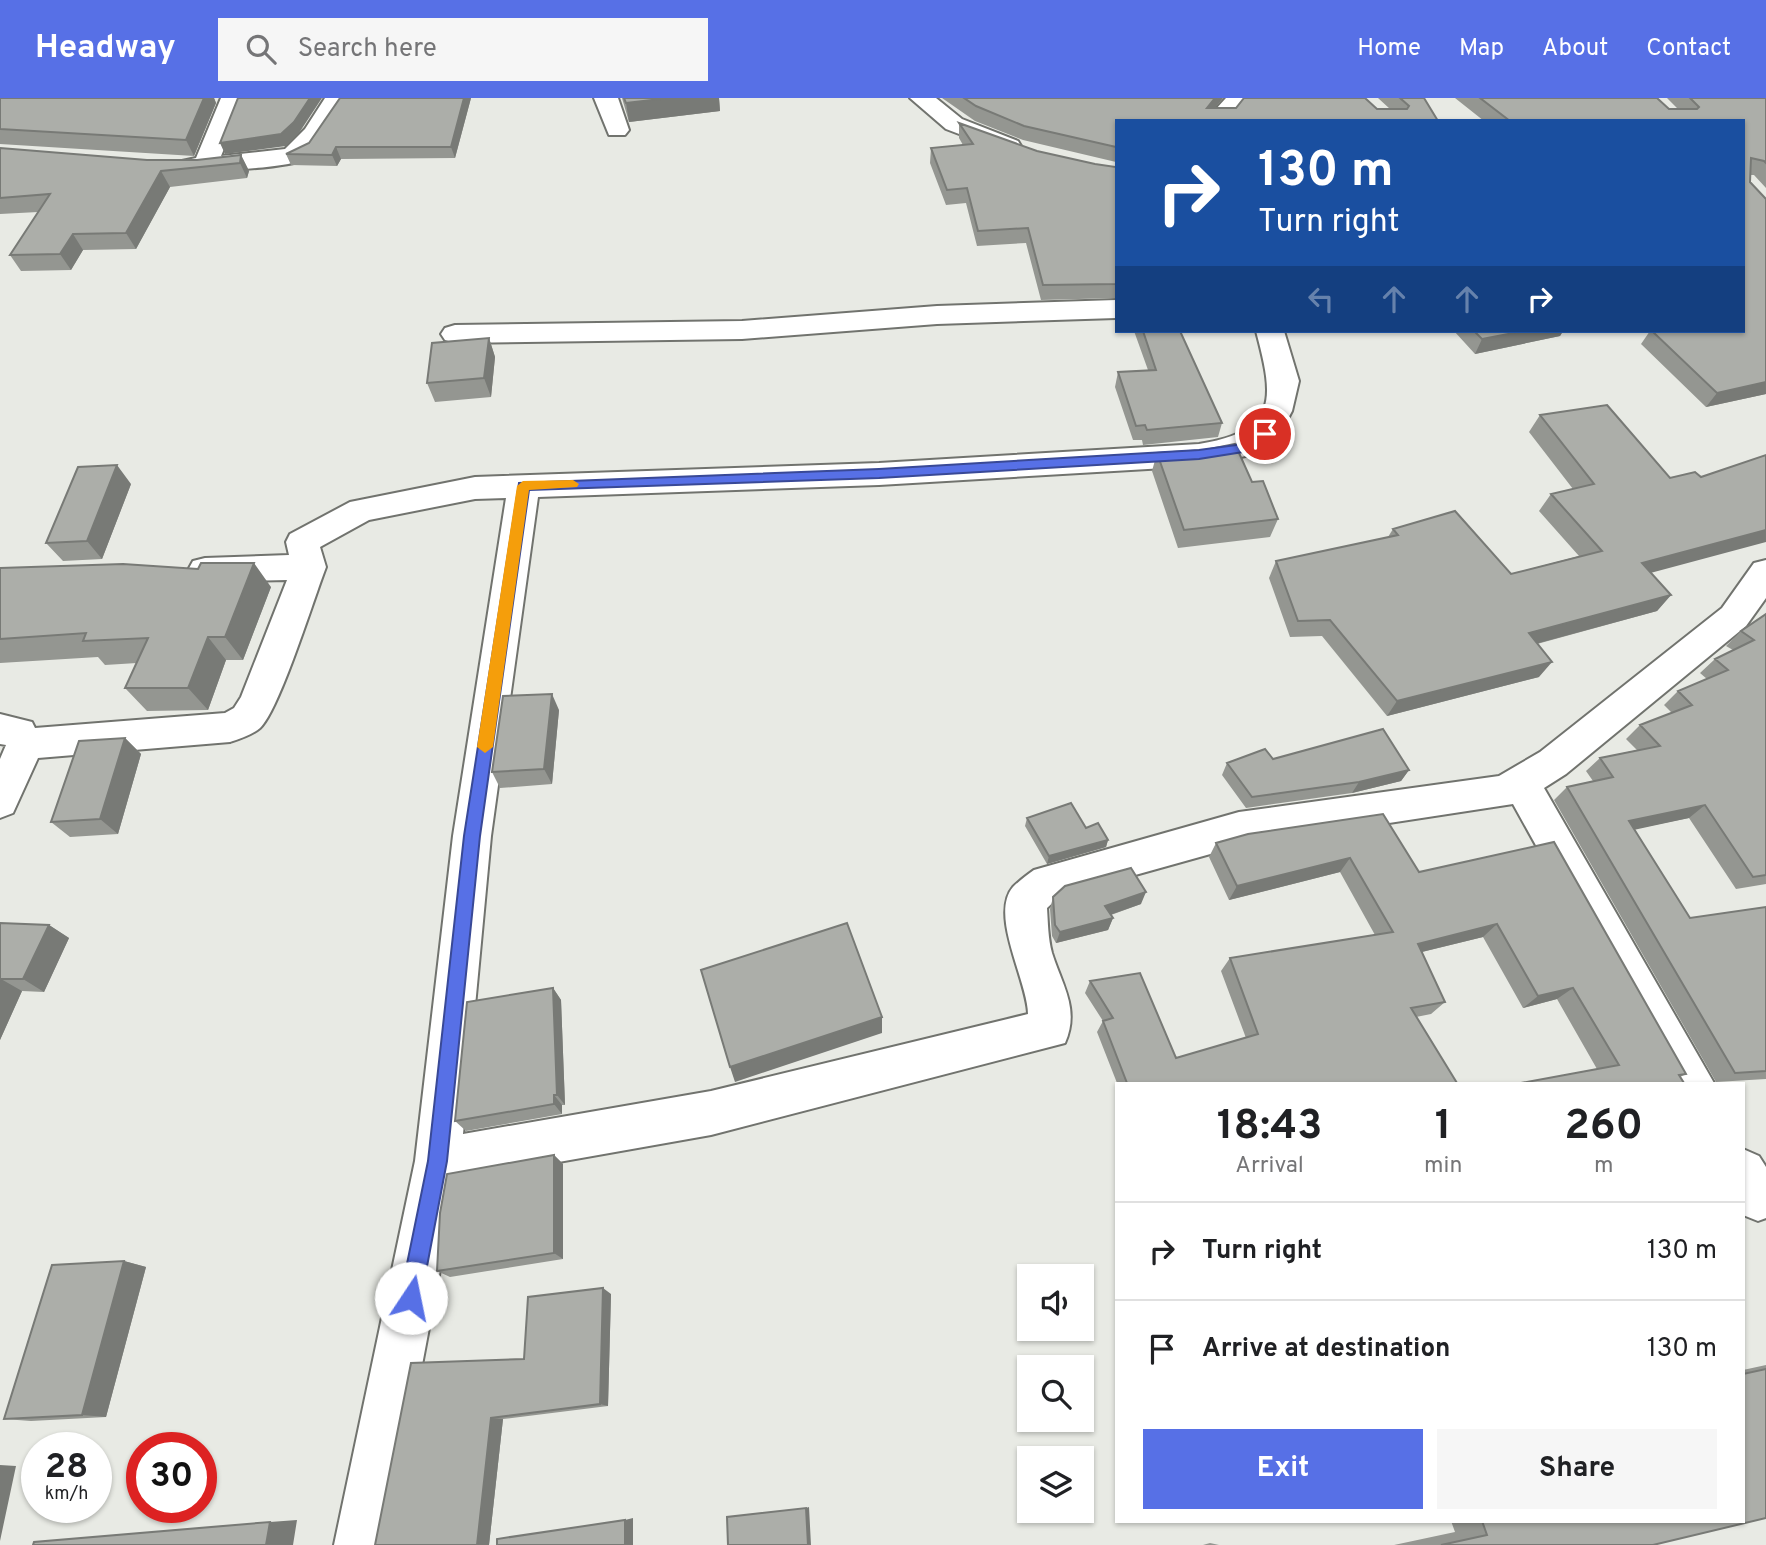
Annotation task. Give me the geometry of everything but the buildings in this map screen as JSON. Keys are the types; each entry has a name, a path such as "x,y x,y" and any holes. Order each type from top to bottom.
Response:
{"street":[{"path":"205,166 233,98"},
{"path":"169,166 205,166 296,154 314,134 337,98"},
{"path":"607,98 617,130"},
{"path":"922,98 954,124 1028,152"},
{"path":"1219,119 1240,98"},
{"path":"456,334 743,330 937,315 1115,309"},
{"path":"0,802 12,736 208,729 230,727 247,718 257,703 309,567 302,542 361,510 475,488 893,473 1199,454 1239,449 1265,434 1277,411 1284,381 1271,333"},
{"path":"362,1545 438,1161 472,836 523,486"},
{"path":"175,571 309,567"},
{"path":"438,1161 711,1113 1050,1029 1049,996 1031,951 1026,901 1048,882 1239,830 1506,791 1553,763 1734,617 1766,572"},
{"path":"1521,783 1691,1082"}],"slow traffic":[{"path":"485,747 523,486 573,484"}],"route":[{"path":"411,1298 438,1161 472,836 523,486 879,474 1199,454 1239,449 1265,434"}]}
